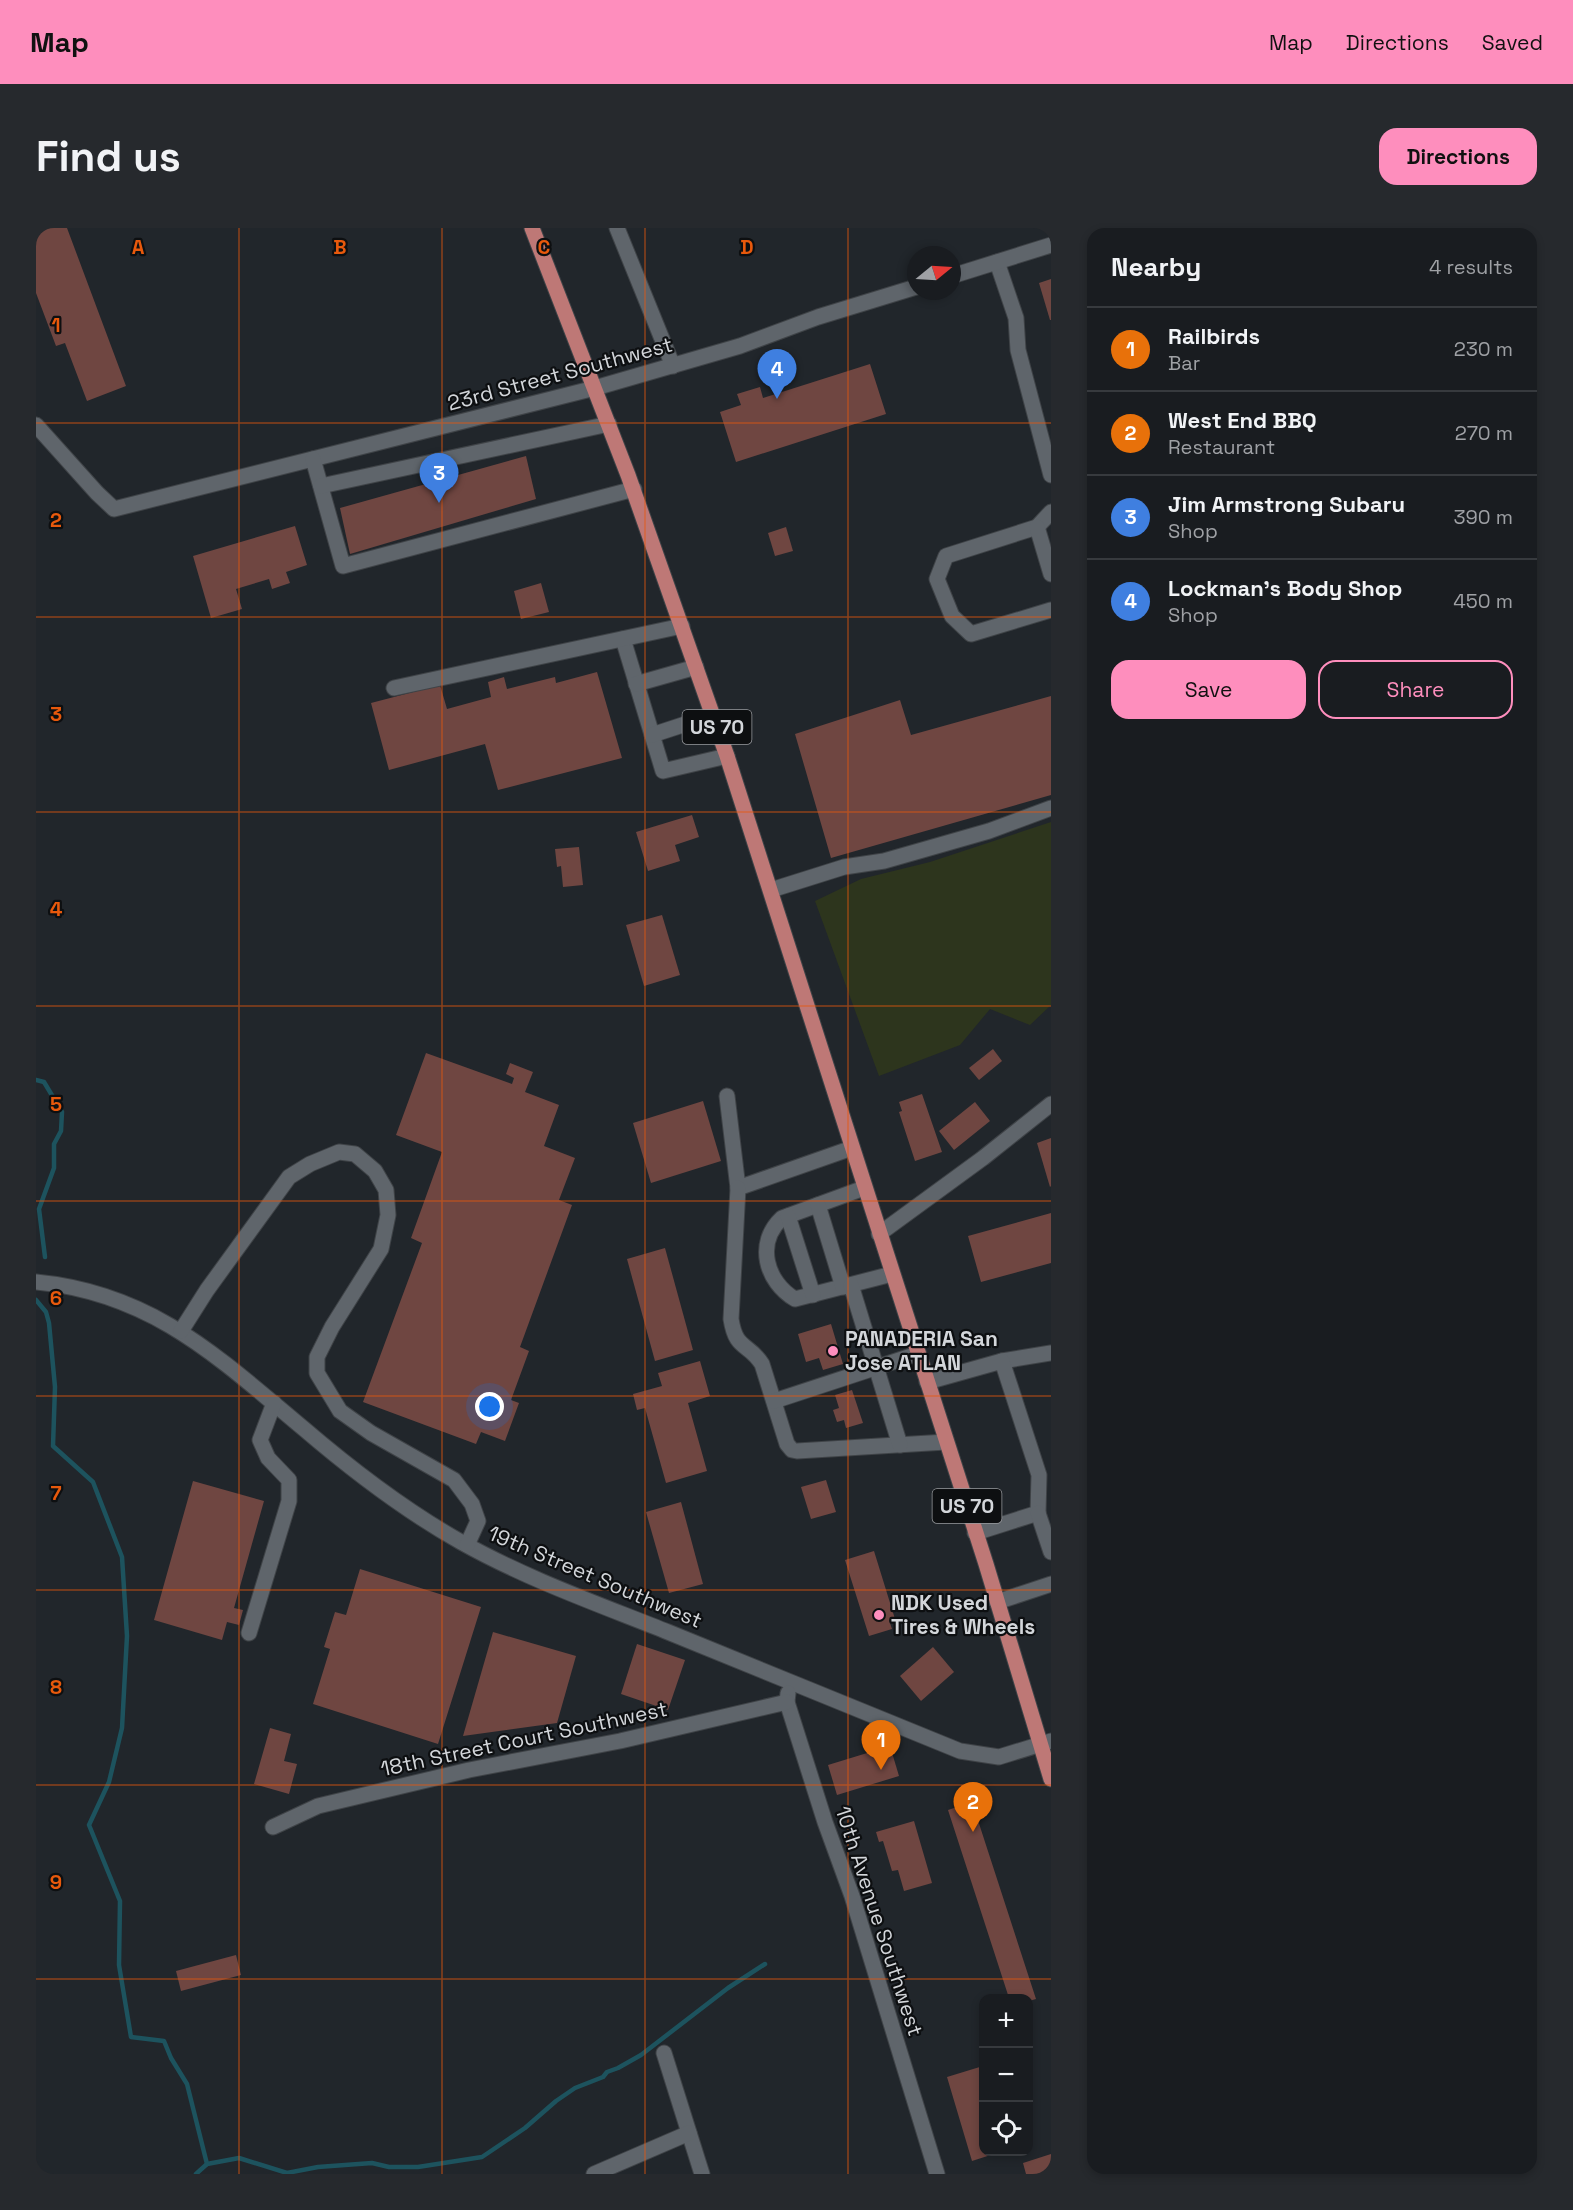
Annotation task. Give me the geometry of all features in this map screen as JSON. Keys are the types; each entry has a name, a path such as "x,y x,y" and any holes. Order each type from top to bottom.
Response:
{"main road":[{"name":"US 70","path":"532,228 634,489 727,756 917,1354 1046,1743 1051,1779"}],"street":[{"path":"617,228 673,366"},
{"path":"961,273 1051,245"},
{"path":"997,262 1016,318 1018,350 1051,475"},
{"name":"23rd Street Southwest","path":"38,429 97,494 114,509 595,388 740,346 818,317 907,290"},
{"path":"321,486 609,424"},
{"path":"313,459 343,566 634,489"},
{"path":"1051,512 1037,527 946,556 937,579 952,616 970,634 1051,610"},
{"path":"1037,527 1051,574"},
{"path":"394,688 682,626"},
{"path":"623,639 663,771 727,756"},
{"path":"636,684 696,667"},
{"path":"652,735 713,715"},
{"path":"771,890 844,867 884,861 988,831 1051,808"},
{"path":"727,1096 738,1188 733,1329 736,1338 762,1364 787,1444 796,1451 946,1442"},
{"path":"879,1234 974,1165 1051,1104"},
{"path":"738,1188 852,1149"},
{"path":"181,1331 207,1290 289,1177 310,1164 339,1152 355,1154 375,1171 386,1190 388,1215 381,1249 332,1328 317,1357 317,1373 340,1411 371,1433 454,1480 472,1504 478,1521 467,1545"},
{"path":"864,1188 788,1216 776,1223 769,1238 766,1259 769,1272 792,1298 799,1299 892,1274"},
{"path":"818,1205 876,1368 900,1444"},
{"path":"788,1216 813,1295"},
{"name":"19th Street Southwest","path":"36,1282 60,1285 119,1300 181,1331 242,1377 359,1474 408,1509 467,1545 538,1580 960,1751 999,1757 1046,1743"},
{"path":"927,1382 1002,1360 1051,1353"},
{"path":"774,1401 917,1354"},
{"path":"1002,1360 1039,1475 1038,1513 1051,1552"},
{"path":"249,1633 289,1501 289,1480 268,1458 260,1440 274,1403"},
{"path":"975,1533 1038,1513"},
{"path":"998,1602 1051,1584"},
{"name":"10th Avenue Southwest","path":"789,1681 787,1702 825,1822 852,1896 937,2174"},
{"name":"18th Street Court Southwest","path":"273,1827 318,1806 330,1803 469,1770 620,1741 787,1702"},
{"path":"664,2053 702,2174"},
{"path":"594,2174 689,2133"}],"green space":[{"path":"1051,822 1051,1005 1030,1025 990,1009 960,1045 879,1076 815,901 861,879 930,862"}],"building":[{"path":"36,228 67,228 126,386 87,401 65,343 56,346 36,293"},
{"path":"1051,279 1051,320 1050,320 1039,283"},
{"path":"870,364 886,414 736,462 720,412 741,405 737,394 760,387 763,398"},
{"path":"526,456 536,499 350,554 340,508"},
{"path":"295,526 307,565 286,572 290,583 272,589 269,579 236,589 242,609 211,618 193,556"},
{"path":"786,527 793,551 775,556 768,533"},
{"path":"541,583 549,612 521,619 514,591"},
{"path":"597,672 622,758 498,790 485,744 389,770 371,703 440,685 447,709 491,697 488,682 504,677 507,689 555,677 556,683"},
{"path":"1051,696 1051,795 831,858 795,734 900,700 911,735"},
{"path":"692,815 699,837 675,845 680,861 648,871 636,832"},
{"path":"579,847 583,885 563,887 561,866 557,867 555,849"},
{"path":"662,915 680,975 644,986 626,925"},
{"path":"993,1049 1002,1061 979,1080 969,1068"},
{"path":"426,1053 512,1084 514,1078 506,1074 510,1063 533,1072 525,1092 559,1105 544,1146 575,1158 559,1200 572,1205 520,1347 529,1351 511,1400 519,1403 505,1441 481,1432 476,1444 363,1402 422,1243 411,1238 442,1152 396,1135"},
{"path":"922,1094 942,1152 915,1161 899,1112 902,1111 899,1102"},
{"path":"703,1101 721,1161 651,1183 633,1123"},
{"path":"975,1102 990,1121 954,1150 939,1131"},
{"path":"1051,1138 1051,1186 1050,1187 1037,1143"},
{"path":"1051,1213 1051,1263 981,1282 968,1236"},
{"path":"665,1248 693,1350 655,1361 627,1259"},
{"path":"831,1324 843,1364 823,1370 819,1358 806,1362 798,1334"},
{"path":"700,1361 710,1396 688,1403 707,1471 666,1483 645,1408 637,1410 633,1394 662,1386 658,1373"},
{"path":"852,1390 863,1423 846,1428 844,1420 837,1422 833,1410 839,1408 835,1395"},
{"path":"826,1480 836,1512 811,1519 801,1487"},
{"path":"193,1481 264,1501 234,1608 243,1610 239,1625 227,1622 222,1640 154,1620"},
{"path":"681,1502 703,1584 669,1593 646,1512"},
{"path":"874,1551 895,1619 889,1620 892,1629 869,1636 845,1560"},
{"path":"360,1569 481,1607 438,1744 313,1704 330,1649 324,1647 335,1612 346,1615"},
{"path":"493,1632 576,1656 557,1723 463,1736"},
{"path":"637,1644 685,1660 668,1710 621,1694"},
{"path":"933,1647 954,1672 921,1701 900,1676"},
{"path":"270,1728 291,1734 284,1761 297,1764 289,1794 254,1784"},
{"path":"890,1746 899,1776 837,1795 828,1765"},
{"path":"972,1802 1036,1999 1033,2000 1033,1994 1008,1994 948,1810"},
{"path":"914,1821 932,1883 904,1891 898,1870 892,1871 883,1841 879,1842 876,1832"},
{"path":"236,1955 241,1975 181,1991 176,1971"},
{"path":"979,2067 979,2156 988,2156 972,2161 947,2077"},
{"path":"1051,2154 1051,2174 1026,2174 1023,2163"}],"waterway":[{"path":"36,1080 44,1082 62,1112 61,1131 54,1144 54,1168 39,1209 45,1257"},
{"path":"36,1300 46,1312 49,1323 55,1387 53,1446 93,1482 122,1557 127,1636 122,1728 109,1782 89,1825 120,1901 119,1965 131,2037 164,2041 171,2058 187,2084 207,2164"},
{"path":"207,2164 239,2158 287,2173 318,2167 372,2163 389,2167 418,2167 482,2157 525,2128 575,2088 603,2077 607,2072 641,2055 728,1988 765,1964"},
{"path":"196,2174 207,2164"}],"place":[{"name":"Lockman's Body Shop","path":"777,399"},
{"name":"Jim Armstrong Subaru","path":"439,503"},
{"name":"PANADERIA San Jose ATLAN","path":"833,1351"},
{"name":"NDK Used Tires & Wheels","path":"879,1615"},
{"name":"Railbirds","path":"881,1770"},
{"name":"West End BBQ","path":"973,1832"}]}
